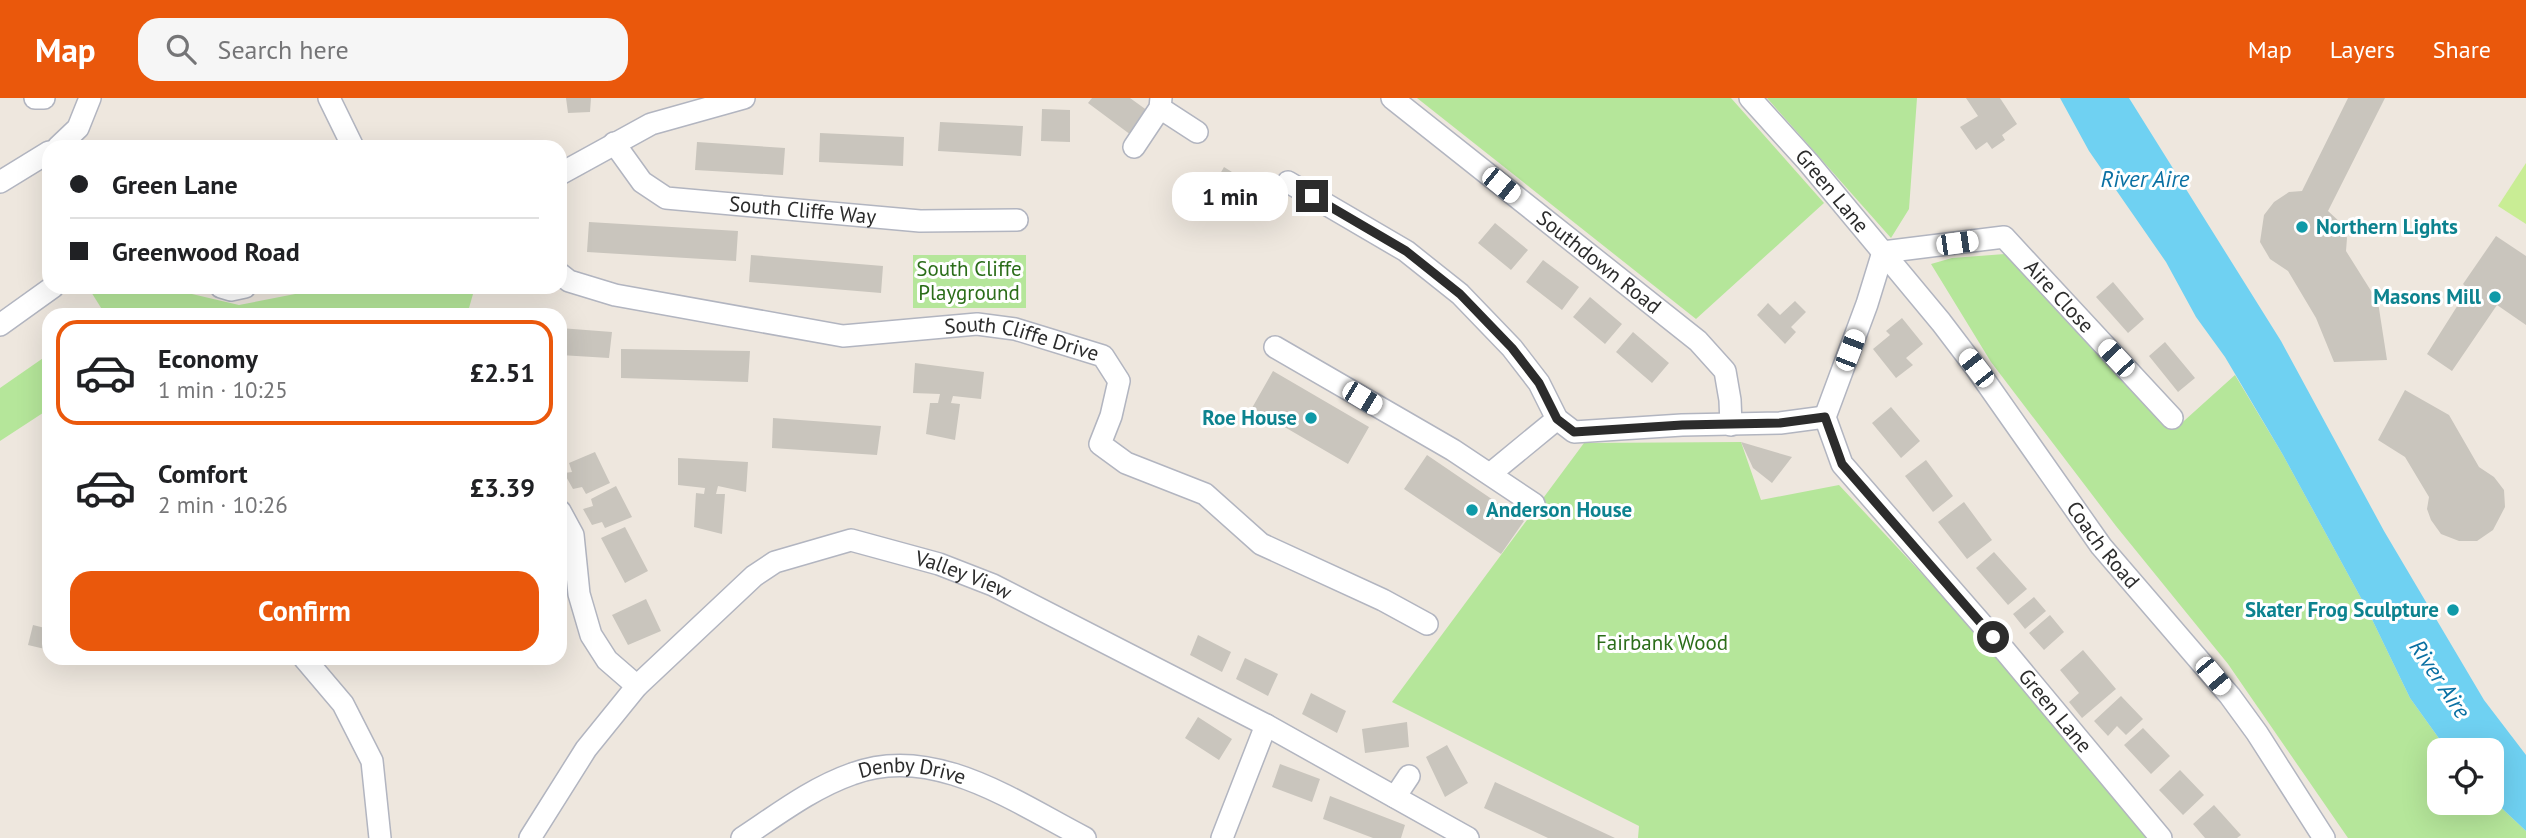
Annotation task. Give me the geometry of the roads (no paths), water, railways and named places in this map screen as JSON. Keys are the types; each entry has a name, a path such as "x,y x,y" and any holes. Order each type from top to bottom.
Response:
{"street":[{"path":"35,98 44,98"},
{"path":"65,140 78,128 90,98"},
{"path":"330,98 350,140"},
{"path":"567,170 651,124 744,98"},
{"name":"Southdown Road","path":"1392,98 1698,341 1725,371 1731,425"},
{"name":"Green Lane","path":"1750,98 1883,252 1867,304 1825,417 1842,464 2006,652 2161,838"},
{"path":"1134,147 1160,103 1197,132"},
{"name":"South Cliffe Way","path":"614,143 642,181 666,198 920,221 1017,220"},
{"path":"0,182 42,156"},
{"path":"1288,182 1406,251 1460,294 1512,348 1539,383 1557,419 1574,432 1682,425 1731,425 1825,417"},
{"name":"Aire Close","path":"1883,252 2004,237 2172,418"},
{"name":"Coach Road","path":"1883,252 1976,368 2101,546 2230,696 2324,838"},
{"name":"South Cliffe Drive","path":"567,279 615,296 843,336 977,324 1041,335 1103,356 1119,382 1111,416 1100,444 1126,463 1205,494 1261,544 1383,600 1427,624"},
{"path":"0,325 43,294"},
{"path":"1275,347 1453,450 1534,504"},
{"path":"1490,474 1557,419"},
{"path":"567,524 573,535 579,594 591,635 607,660 637,687"},
{"name":"Valley View","path":"530,838 586,749 637,687 754,576 775,562 851,540 939,564 993,584 1266,725 1468,838"},
{"path":"309,665 343,704 372,761 380,838"},
{"path":"1222,838 1266,725"},
{"name":"Denby Drive","path":"742,838 815,791 853,773 885,765 921,766 962,775 1085,838"},
{"path":"1395,797 1409,776"}],"water":[{"name":"River Aire","path":"2060,98 2129,98 2281,341 2384,531 2484,700 2526,755 2526,831 2504,810 2504,738 2439,738 2410,698 2367,609 2283,455 2225,357 2196,317 2166,262 2089,151"}],"place":[{"name":"Northern Lights","path":"2302,227"},
{"name":"Masons Mill","path":"2495,297"},
{"name":"Roe House","path":"1311,418"},
{"name":"Anderson House","path":"1472,510"},
{"name":"Skater Frog Sculpture","path":"2453,610"}],"park label":[{"name":"South Cliffe Playground","path":"969,281"},
{"name":"Fairbank Wood","path":"1662,643"}]}
